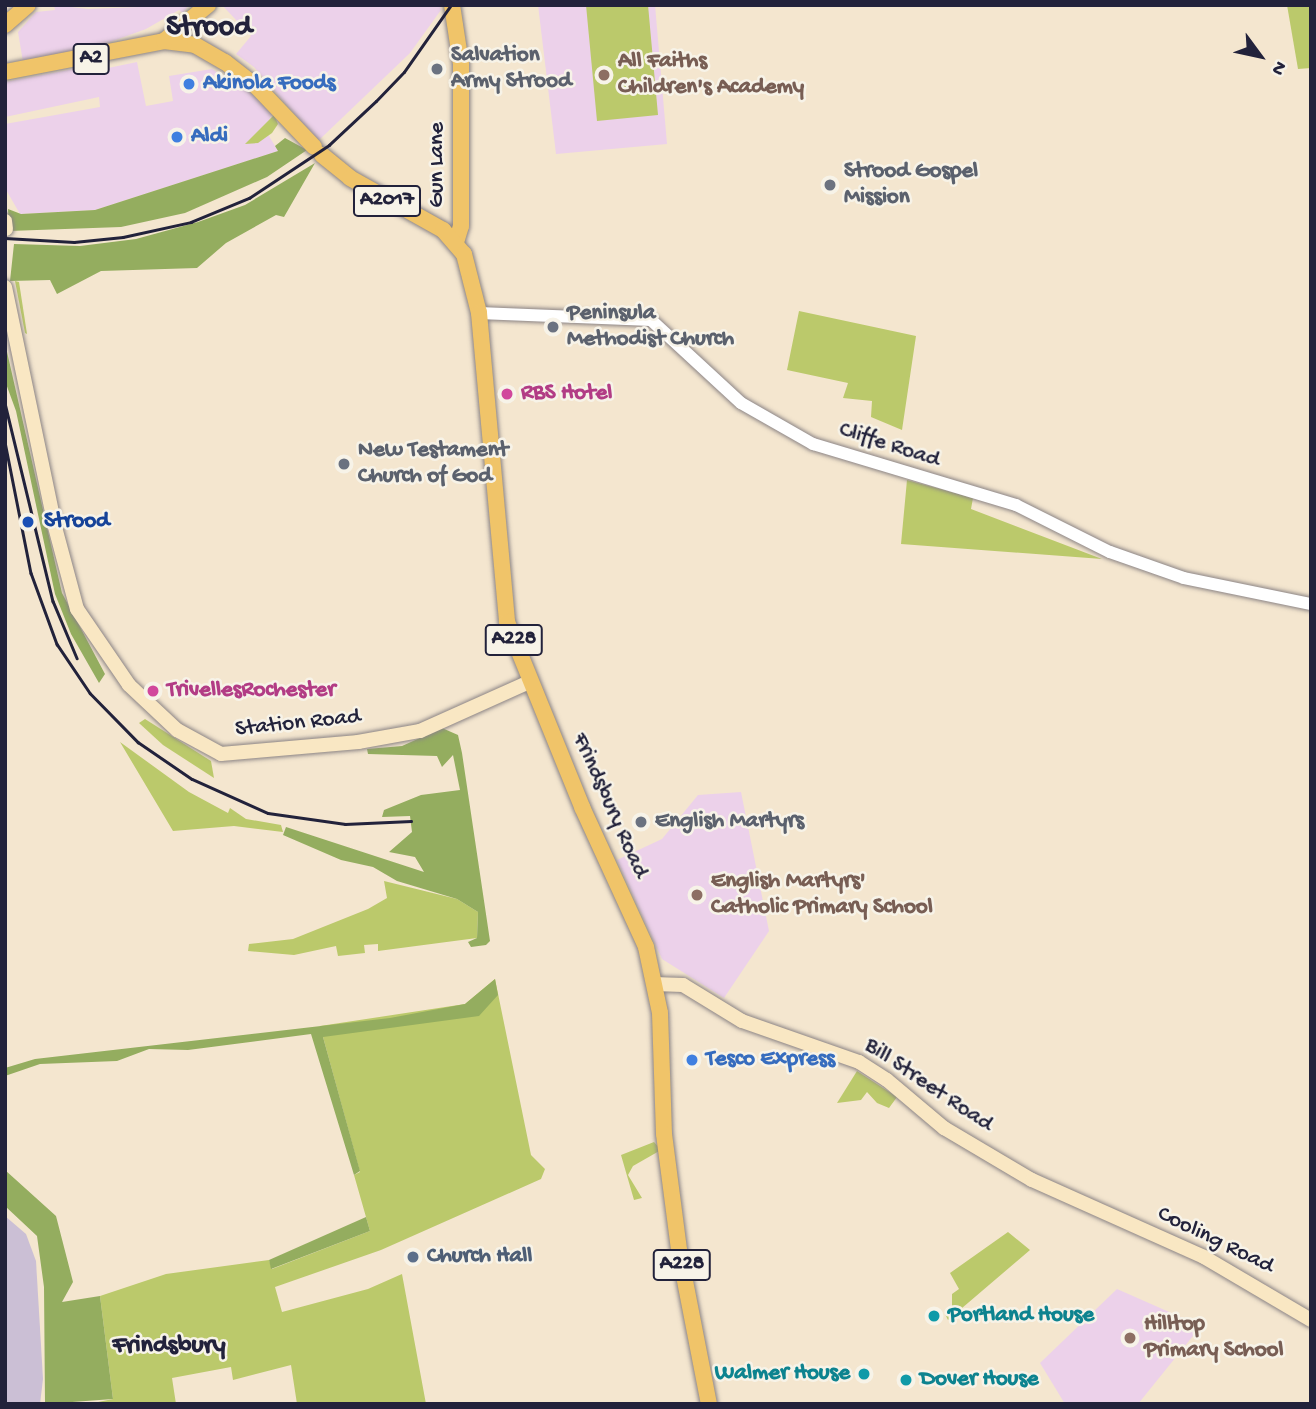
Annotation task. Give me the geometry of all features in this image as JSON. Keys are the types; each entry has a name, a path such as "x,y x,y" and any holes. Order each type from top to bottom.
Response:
{"main road":[{"name":"A2","path":"5,58 12,71 164,41 193,22 208,5"},
{"name":"Gun Lane","path":"452,5 461,54 461,226 456,242"},
{"path":"5,25 25,9"},
{"path":"5,37 25,9"},
{"path":"193,22 195,45"},
{"name":"A2017","path":"164,41 195,45 256,86 318,151 350,178 456,242"},
{"path":"5,221 6,229"},
{"name":"Frindsbury Road","path":"456,242 464,254 480,313 507,622 529,682 641,934 660,1013 664,1134 676,1224 708,1399"},
{"name":"Station Road","path":"5,287 55,527 77,609 129,685 177,730 221,754 358,742 420,731 529,682"},
{"name":"Bill Street Road","path":"653,984 681,985 743,1020 859,1062 887,1080 952,1133 1096,1211"},
{"name":"Cooling Road","path":"1096,1211 1216,1263 1311,1320"}],"street":[{"name":"Cliffe Road","path":"480,313 651,320 741,403 813,444 1016,505 1110,552 1184,578 1311,604"}],"shaded area":[{"path":"54,5 88,9 189,5 183,13 179,10 146,29 99,46 23,62 18,32 36,12 55,10"},
{"path":"222,5 440,5 441,10 410,53 318,141 254,67 236,54 251,36"},
{"name":"All Faiths Children's Academy","path":"538,5 655,5 667,144 556,154"},
{"path":"137,62 146,106 173,101 169,76 212,69 231,81 233,78 272,112 266,131 278,151 95,210 20,214 5,188 5,124 100,107 99,97 5,117 5,82 94,65 108,68"},
{"name":"English Martyrs' Catholic Primary School","path":"741,792 769,931 724,998 662,959 617,860 662,839 698,795"},
{"path":"5,1216 26,1234 36,1261 43,1379 40,1404 5,1404"},
{"name":"Hilltop Primary School","path":"1117,1289 1201,1326 1138,1404 1065,1404 1040,1363"}],"green space":[{"path":"586,5 648,5 658,115 597,121"},
{"path":"1287,5 1311,5 1311,68 1298,69"},
{"path":"274,115 278,124 272,133 258,143 245,144"},
{"path":"285,138 307,150 267,177 185,213 121,227 9,231 8,209 21,214 95,210 278,151 275,146"},
{"path":"315,163 284,217 276,215 226,243 197,268 101,271 57,294 50,280 10,281 14,244 80,246 136,239 198,222 245,205"},
{"path":"15,281 19,282 27,334 25,333"},
{"path":"799,311 916,336 902,430 871,417 872,401 843,398 848,383 787,370"},
{"path":"5,343 62,593 105,674 99,683 71,634 55,594 16,411 5,381"},
{"path":"907,480 973,498 971,509 1102,559 901,544"},
{"path":"145,719 211,761 214,778 163,745 139,723"},
{"path":"442,728 458,735 462,753 490,941 486,945 471,947 468,942 477,938 478,912 457,899 397,881 373,867 341,860 283,835 286,827 424,872 415,857 389,852 412,832 410,816 382,817 384,810 421,795 460,790 453,755 442,767 437,756 368,754 367,749 402,746"},
{"path":"120,742 189,792 228,813 230,808 246,819 281,825 283,832 234,826 173,831"},
{"path":"384,881 457,899 478,912 477,938 378,951 378,944 364,945 365,953 338,956 336,946 294,955 248,951 249,944 293,939 368,909 387,898"},
{"path":"495,979 531,1155 545,1169 541,1179 381,1250 275,1287 282,1312 368,1289 402,1274 426,1404 297,1404 291,1365 233,1380 231,1367 172,1378 176,1404 88,1404 113,1399 100,1296 166,1274 269,1260 272,1269 370,1231 354,1175 360,1172 320,1026 465,1004"},
{"path":"495,979 498,995 479,1016 323,1037 360,1171 354,1175 311,1034 188,1050 149,1049 117,1061 40,1064 5,1076 5,1068 35,1059 390,1018 465,1004"},
{"path":"857,1071 897,1097 889,1108 877,1103 867,1092 861,1100 837,1103"},
{"path":"654,1142 661,1150 633,1166 628,1175 642,1198 634,1200 621,1155"},
{"path":"5,1170 56,1216 73,1282 62,1302 100,1296 113,1399 45,1404 44,1287 37,1236 5,1206"},
{"path":"366,1217 370,1231 271,1269 269,1260"},
{"path":"1008,1232 1030,1250 948,1320 945,1314 952,1310 952,1294 959,1289 950,1273"}],"railway":[{"path":"5,238 74,242 123,237 191,222 249,198 329,145 376,101 404,72 451,5"},
{"path":"5,403 53,601 77,658"},
{"path":"5,442 31,573 57,644 90,693 138,742 192,779 268,813 345,824 411,821"}],"place":[{"name":"Salvation Army Strood","path":"437,69"},
{"name":"All Faiths Children's Academy","path":"604,75"},
{"name":"Akinola Foods","path":"189,84"},
{"name":"Aldi","path":"177,137"},
{"name":"Strood Gospel Mission","path":"830,185"},
{"name":"Peninsula Methodist Church","path":"553,327"},
{"name":"RBS Hotel","path":"507,394"},
{"name":"New Testament Church of God","path":"344,464"},
{"name":"Strood","path":"28,522"},
{"name":"TrivellesRochester","path":"153,691"},
{"name":"English Martyrs","path":"641,822"},
{"name":"English Martyrs' Catholic Primary School","path":"697,895"},
{"name":"Tesco Express","path":"692,1060"},
{"name":"Church Hall","path":"413,1257"},
{"name":"Portland House","path":"934,1316"},
{"name":"Hilltop Primary School","path":"1130,1338"},
{"name":"Walmer House","path":"864,1374"},
{"name":"Dover House","path":"906,1380"}],"district":[{"name":"Strood","path":"209,29"},
{"name":"Frindsbury","path":"169,1347"}]}
